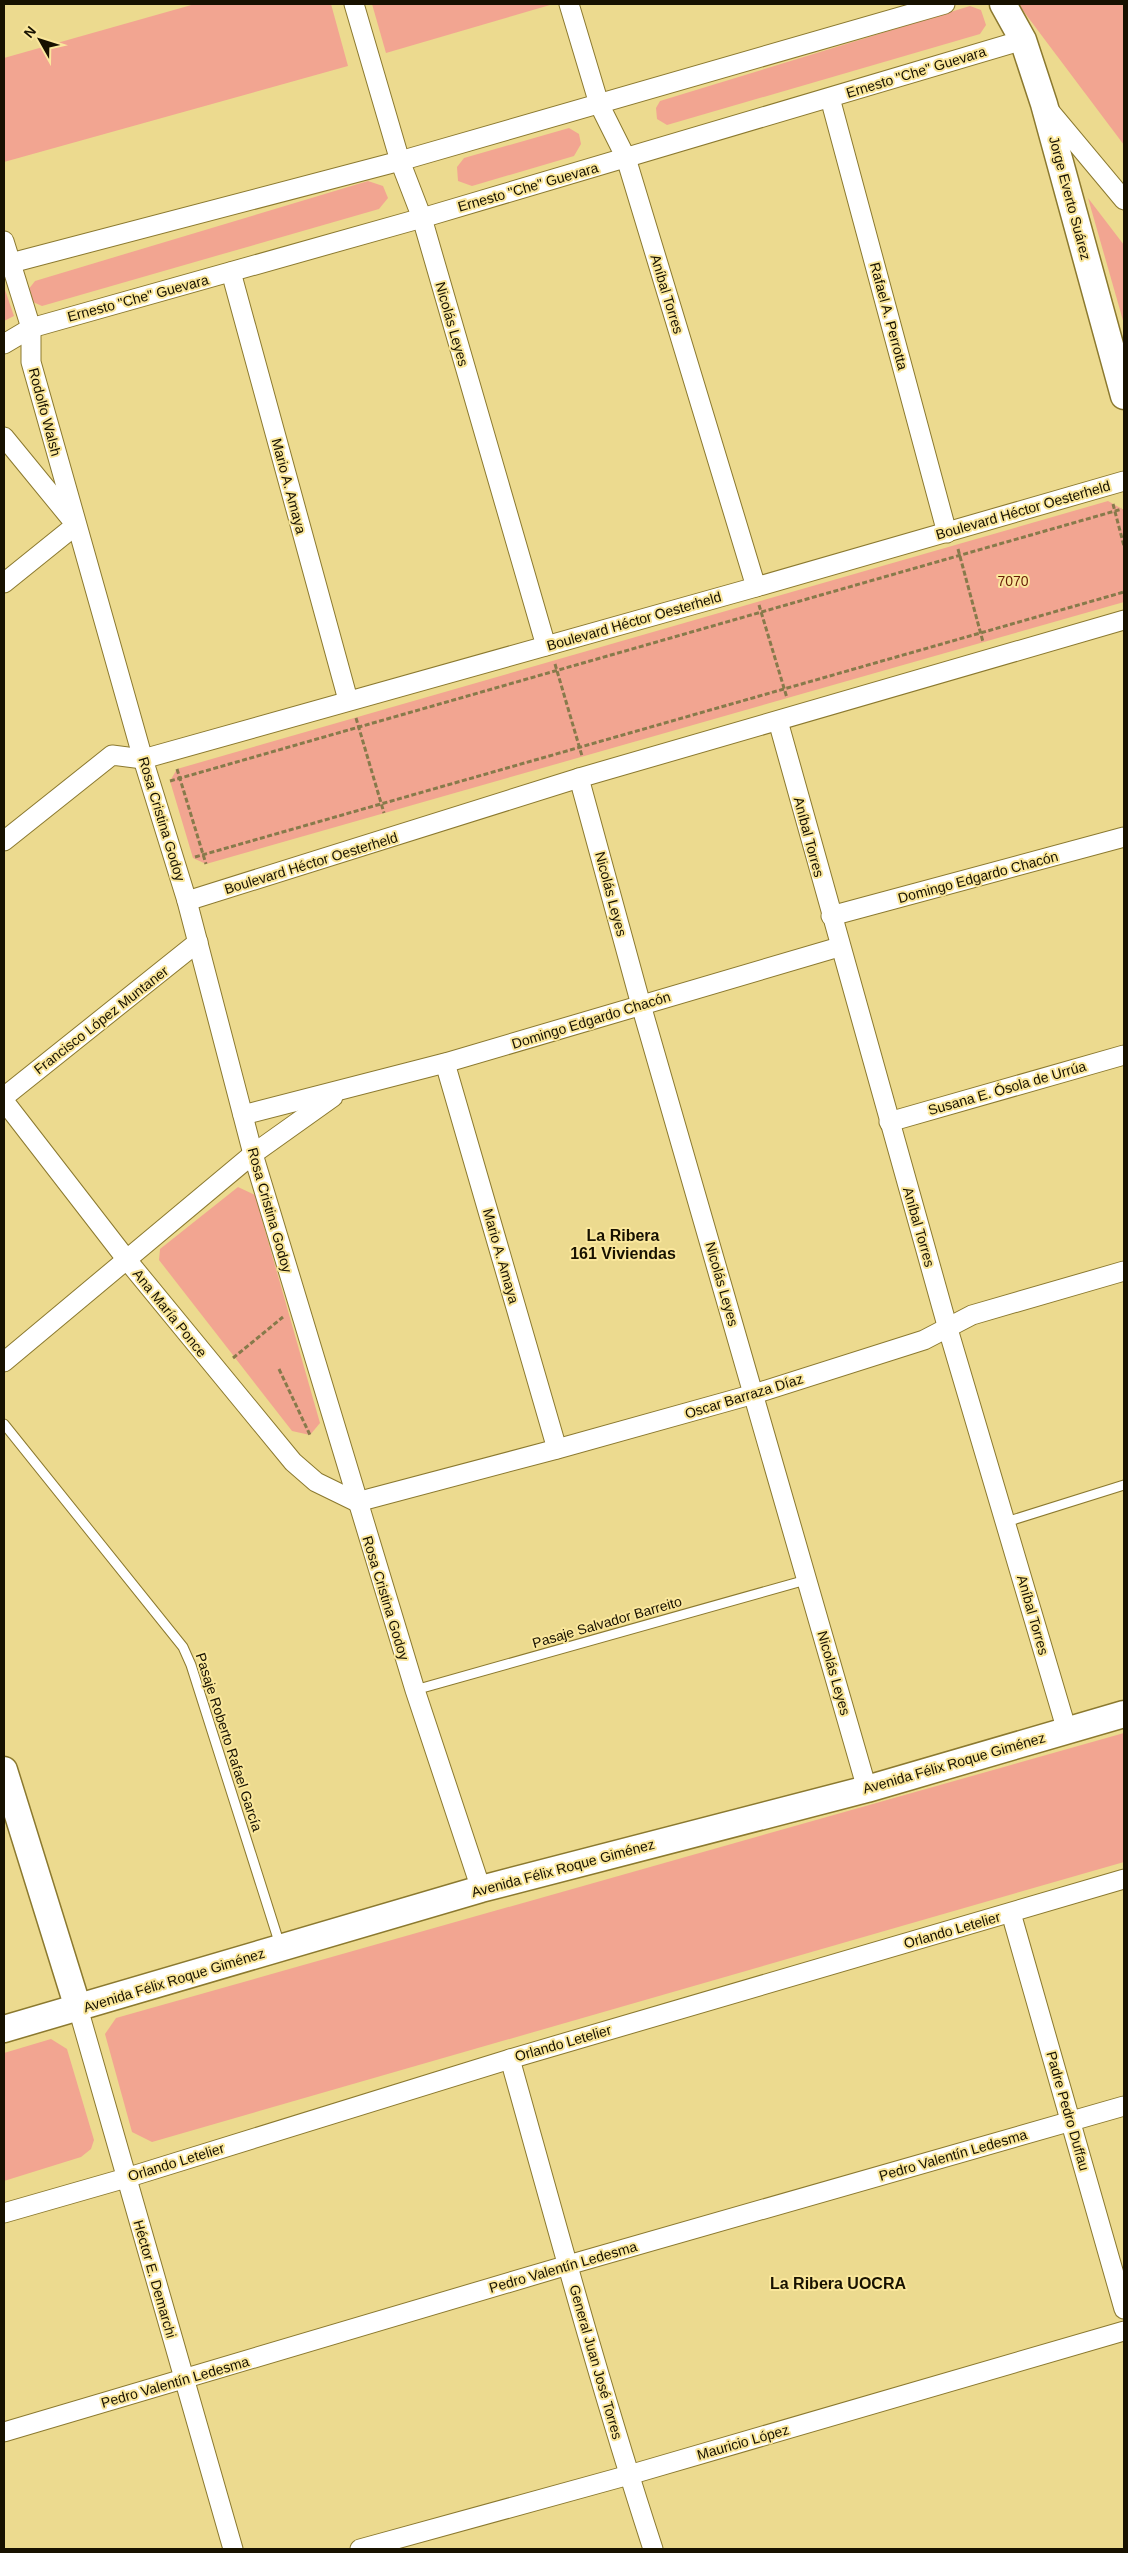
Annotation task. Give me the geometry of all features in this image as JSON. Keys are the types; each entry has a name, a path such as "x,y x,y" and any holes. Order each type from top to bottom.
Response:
{"street":[{"name":"Nicolás Leyes","path":"354,4 400,161 422,218 550,653"},
{"name":"Aníbal Torres","path":"569,4 599,104 626,158 757,594"},
{"path":"11,263 400,161 945,4"},
{"name":"Jorge Everto Suárez","path":"1003,4 1023,40 1044,104 1124,396"},
{"name":"Ernesto \"Che\" Guevara","path":"4,344 30,328 422,218 1023,40"},
{"name":"Rafael A. Perrotta","path":"830,98 952,538"},
{"path":"1044,104 1124,200"},
{"name":"Rodolfo Walsh","path":"4,241 30,328 31,362 76,525"},
{"name":"Mario A. Amaya","path":"231,272 348,700"},
{"path":"4,437 76,525 4,583"},
{"name":"Boulevard Héctor Oesterheld","path":"143,758 348,700 550,653 952,538 1124,481"},
{"name":"Rosa Cristina Godoy","path":"76,525 143,758 187,901 253,1154 356,1502 415,1690 481,1889"},
{"name":"Boulevard Héctor Oesterheld","path":"187,901 579,778 1124,620"},
{"name":"Aníbal Torres","path":"778,721 948,1329 1067,1730"},
{"path":"4,841 112,755 143,758"},
{"name":"Nicolás Leyes","path":"579,778 641,1005 868,1789"},
{"name":"Domingo Edgardo Chacón","path":"831,916 1124,837"},
{"name":"Francisco López Muntaner","path":"4,1097 198,942"},
{"name":"Domingo Edgardo Chacón","path":"243,1115 445,1063 840,947"},
{"name":"Susana E. Ósola de Urrúa","path":"890,1122 1124,1055"},
{"name":"Mario A. Amaya","path":"445,1063 557,1449"},
{"name":"Domingo Edgardo Chacón","path":"4,1362 253,1154 342,1090"},
{"name":"Ana María Ponce","path":"4,1100 127,1260 293,1462 316,1482 356,1502"},
{"name":"Oscar Barraza Díaz","path":"356,1502 754,1394 924,1340 972,1315 1124,1271"},
{"name":"Avenida Félix Roque Giménez","path":"4,2029 481,1889 868,1789 1124,1714"},
{"path":"4,1770 78,2008"},
{"name":"Orlando Letelier","path":"4,2213 126,2178 510,2059 1124,1879"},
{"name":"Padre Pedro Duffau","path":"1011,1913 1124,2309"},
{"name":"Héctor E. Demarchi","path":"78,2008 233,2549"},
{"name":"General Juan José Torres","path":"510,2059 629,2475 653,2549"},
{"name":"Pedro Valentín Ledesma","path":"4,2432 568,2265 1124,2106"},
{"name":"Mauricio López","path":"360,2549 629,2475 1124,2331"}],"lane":[{"name":"Pasaje Roberto Rafael García","path":"4,1424 183,1646 192,1665 281,1948"},
{"path":"1006,1522 1124,1485"},
{"name":"Pasaje Salvador Barreito","path":"415,1690 806,1580"}],"path":[{"path":"1112,503 1124,546"},
{"path":"170,781 1122,509"},
{"path":"952,538 960,555 983,642"},
{"path":"192,858 1124,592"},
{"path":"757,594 760,612 787,698"},
{"path":"550,653 557,670 582,757"},
{"path":"356,718 384,814"},
{"path":"177,769 206,864"},
{"path":"233,1358 288,1314"},
{"path":"279,1369 310,1435"}],"green space":[{"path":"195,4 331,4 348,66 4,162 4,58"},
{"path":"372,4 549,4 550,5 386,53"},
{"path":"1018,4 1124,4 1124,145"},
{"path":"970,6 981,10 986,25 980,34 667,125 657,119 656,108 660,101"},
{"path":"569,128 579,134 581,144 574,156 472,186 458,181 457,167 464,158"},
{"path":"368,181 383,186 388,198 379,209 42,306 33,302 28,290 35,281"},
{"path":"1088,198 1124,245 1124,324"},
{"path":"4,287 14,316 4,321"},
{"name":"7070","path":"1108,501 1124,510 1124,602 206,864 193,858 170,781 177,769"},
{"path":"238,1187 255,1195 320,1423 310,1435 292,1431 159,1260 160,1249"},
{"path":"1124,1733 1124,1862 152,2142 132,2132 105,2034 116,2018"},
{"path":"51,2039 67,2049 94,2140 91,2149 81,2157 4,2181 4,2053"}],"district":[{"name":"La Ribera 161 Viviendas","path":"623,1244"},
{"name":"La Ribera UOCRA","path":"838,2283"}]}
